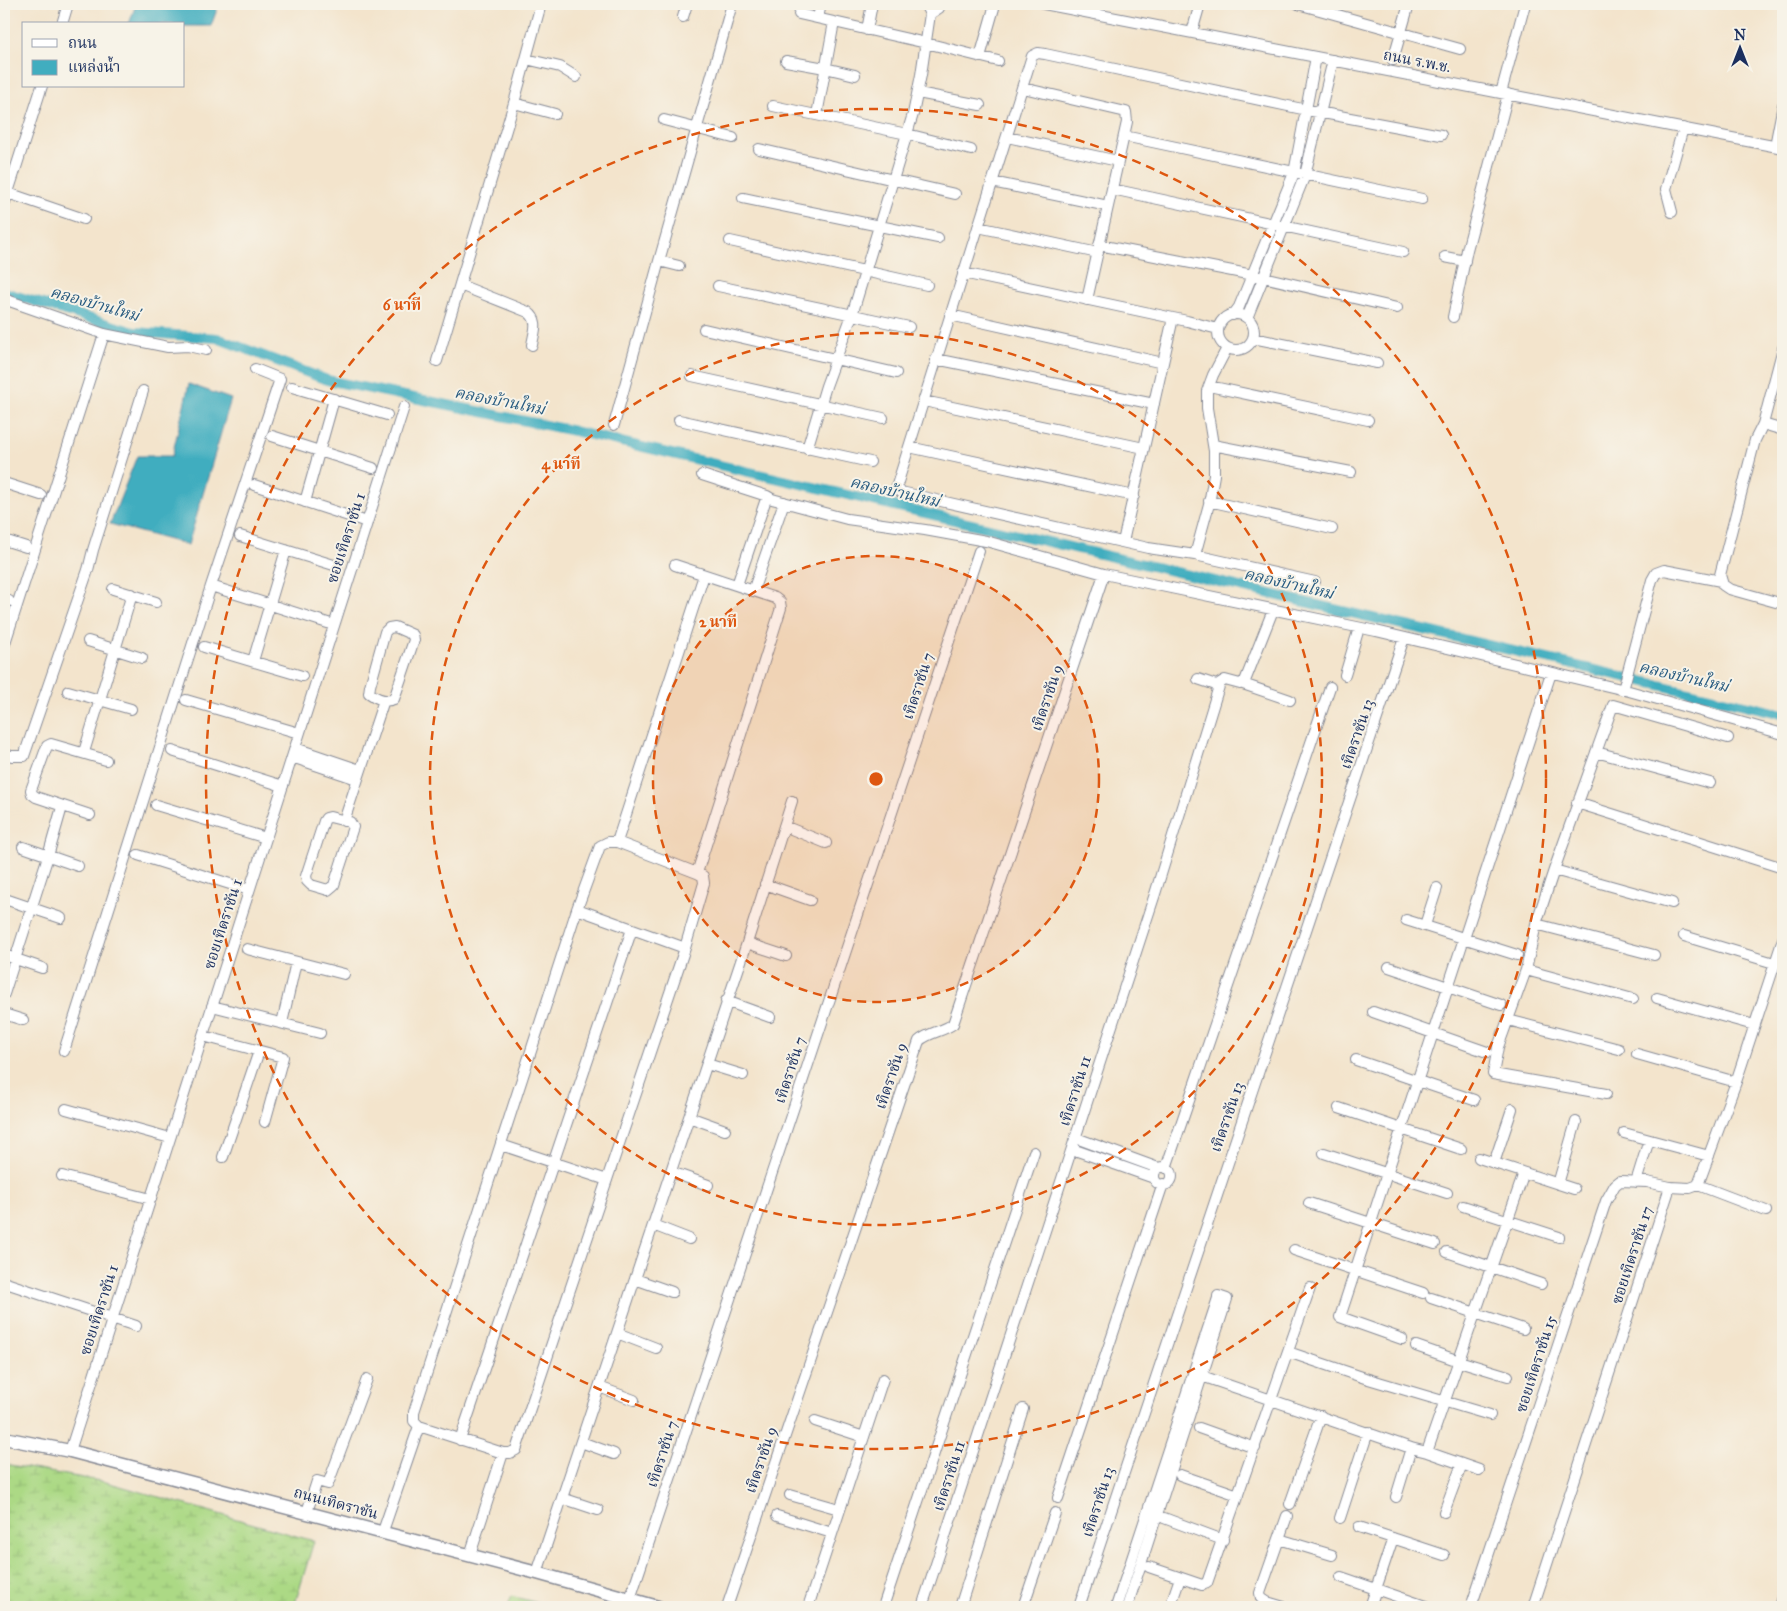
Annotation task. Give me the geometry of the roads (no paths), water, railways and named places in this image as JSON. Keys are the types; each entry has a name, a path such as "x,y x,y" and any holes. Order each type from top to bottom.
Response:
{"street":[{"path":"63,22 68,4"},
{"path":"437,361 514,103 540,4"},
{"path":"683,17 687,4"},
{"path":"614,425 732,4"},
{"path":"818,18 821,4"},
{"path":"867,30 872,4"},
{"path":"807,449 820,404 852,315 907,134 918,92 926,43 930,14 925,4"},
{"path":"930,14 939,8 940,4"},
{"name":"ถนน ร.พ.ช.","path":"1044,4 1779,147"},
{"path":"1192,32 1200,4"},
{"path":"1298,4 1460,49"},
{"path":"1393,60 1409,4"},
{"path":"1453,318 1526,4"},
{"path":"980,57 994,8"},
{"path":"799,14 998,61"},
{"path":"817,115 834,22"},
{"path":"1315,582 1195,555 1123,542 901,492 898,490 897,485 1032,56 1038,53 1307,110 1321,111 1441,135"},
{"path":"1247,318 1273,225 1299,174 1316,57"},
{"path":"526,59 560,67 576,77"},
{"path":"1233,314 1242,315 1247,318 1253,327 1253,338 1243,349 1232,350 1227,348 1219,340 1218,329 1222,321 1233,314 1239,307 1258,276 1284,226 1299,174 1321,111 1333,60"},
{"path":"786,61 855,75"},
{"path":"4,205 41,88"},
{"path":"1023,88 1126,112 1127,122 1087,300"},
{"path":"918,92 980,105"},
{"path":"514,103 555,114"},
{"path":"1779,147 1783,105"},
{"path":"773,106 907,134 971,150"},
{"path":"664,120 733,138"},
{"path":"1672,212 1666,189 1683,128"},
{"path":"1124,136 1422,199"},
{"path":"1007,138 1118,161"},
{"path":"759,149 955,194"},
{"path":"992,182 1108,206"},
{"path":"1112,189 1403,252"},
{"path":"8,193 84,219"},
{"path":"743,198 938,238"},
{"path":"978,227 1258,276 1397,308"},
{"path":"730,241 927,285"},
{"path":"1445,257 1465,261"},
{"path":"659,261 679,266"},
{"path":"963,273 1218,329"},
{"path":"460,285 534,316 536,322 532,345"},
{"path":"718,286 909,327"},
{"path":"4,299 104,334 168,347 188,346 206,350"},
{"path":"950,316 1163,363"},
{"path":"1123,542 1174,318"},
{"path":"704,329 896,373"},
{"path":"4,646 104,334"},
{"path":"1253,338 1377,363"},
{"path":"1195,555 1214,475 1213,444 1207,408 1209,386 1227,348"},
{"path":"1783,348 1763,424 1755,440 1720,575 1723,586 1729,589 1783,604"},
{"path":"936,359 1154,404"},
{"path":"64,1051 211,586 280,379 254,369"},
{"path":"692,376 883,418"},
{"path":"1209,386 1368,420"},
{"path":"292,387 387,415"},
{"path":"24,756 88,570 143,391"},
{"path":"305,502 334,399"},
{"path":"924,401 1144,448"},
{"name":"ซอยเทิดราชัน 1","path":"70,1450 404,407"},
{"path":"679,420 870,462"},
{"path":"1763,424 1783,430"},
{"path":"272,436 373,468"},
{"path":"1213,444 1351,472"},
{"path":"909,447 1134,496"},
{"path":"702,475 784,502 847,519 986,541 1104,574 1359,628 1551,673 1624,686 1783,734"},
{"path":"4,483 41,495"},
{"path":"254,485 367,522"},
{"path":"737,586 767,496"},
{"path":"1209,501 1332,529"},
{"path":"753,591 784,502"},
{"path":"240,536 338,566"},
{"path":"4,540 26,547"},
{"path":"253,661 286,550"},
{"name":"เทิดราชัน 7","path":"630,1599 979,551"},
{"path":"675,565 775,598 780,602 781,608 697,873"},
{"path":"1624,686 1652,580 1656,573 1664,570 1721,581"},
{"name":"เทิดราชัน 9","path":"727,1607 919,1041 927,1034 945,1030 953,1024 1104,574"},
{"path":"617,842 704,575"},
{"path":"211,586 334,626"},
{"path":"113,588 156,602"},
{"path":"84,752 132,594"},
{"path":"1243,684 1274,610"},
{"path":"395,627 409,632 413,635 414,640 394,699 384,700 370,693 370,686 385,632 389,628 395,627"},
{"path":"1345,675 1359,628"},
{"name":"เทิดราชัน 13","path":"1079,1607 1404,638"},
{"path":"88,641 142,658"},
{"path":"204,647 302,676"},
{"path":"1402,1339 1340,1317 1551,673"},
{"path":"1198,678 1220,686 1222,681 1225,680 1243,684 1290,700"},
{"name":"เทิดราชัน 11","path":"922,1607 1155,894 1220,686"},
{"path":"1058,1498 1160,1175 1330,687"},
{"path":"68,691 131,709"},
{"path":"186,700 299,734"},
{"path":"344,821 384,700"},
{"path":"1606,1094 1493,1074 1498,1047 1526,970 1536,924 1554,870 1613,705 1728,738"},
{"path":"90,815 62,807 32,794 31,790 47,746 51,744 84,752 106,760"},
{"path":"172,751 283,786"},
{"path":"293,752 359,774"},
{"path":"1596,752 1710,783"},
{"path":"4,754 24,756 40,763"},
{"path":"537,1572 747,943 792,801"},
{"path":"1577,803 1783,868"},
{"path":"156,804 266,838"},
{"path":"4,994 62,807"},
{"path":"326,818 344,821 352,824 353,827 334,885 328,890 311,885 307,881 306,876 324,821 326,818"},
{"path":"784,826 826,843"},
{"path":"608,842 617,842 697,873 703,876 704,883 685,948 516,1450 503,1454 419,1426 414,1421 414,1412 577,910 600,846 608,842"},
{"path":"22,847 78,866"},
{"path":"138,855 249,890"},
{"path":"1554,870 1672,904"},
{"path":"765,884 810,900"},
{"path":"1424,925 1438,888"},
{"path":"5,899 60,918"},
{"path":"577,910 685,948"},
{"path":"1406,920 1517,956"},
{"path":"1536,924 1654,955"},
{"path":"460,1440 632,929"},
{"path":"1684,936 1774,963"},
{"path":"1698,1185 1736,1082 1783,939"},
{"path":"747,943 786,956"},
{"path":"247,948 344,974"},
{"path":"4,955 42,968"},
{"path":"282,1023 296,962"},
{"path":"1389,967 1501,1005"},
{"path":"1526,970 1633,999"},
{"path":"1656,998 1754,1025"},
{"path":"726,1002 770,1017"},
{"path":"212,1006 320,1033"},
{"path":"1373,1012 1487,1052"},
{"path":"4,1014 22,1020"},
{"path":"1508,1020 1619,1049"},
{"path":"203,1036 283,1057 265,1122"},
{"path":"224,1157 259,1051"},
{"path":"1637,1054 1736,1082"},
{"path":"1356,1060 1474,1100"},
{"path":"706,1064 743,1075"},
{"path":"1339,1108 1462,1149"},
{"path":"66,1109 170,1138"},
{"path":"1494,1163 1512,1109"},
{"path":"689,1117 725,1130"},
{"path":"1558,1184 1576,1122"},
{"path":"1624,1134 1709,1156"},
{"path":"1076,1138 1160,1175"},
{"path":"1636,1182 1649,1140"},
{"path":"501,1145 607,1180"},
{"path":"1072,1149 1160,1175"},
{"path":"883,1607 1034,1152"},
{"path":"1324,1153 1447,1193"},
{"path":"1479,1158 1574,1189"},
{"path":"671,1172 708,1185"},
{"path":"1427,1452 1524,1173"},
{"path":"62,1176 151,1199"},
{"name":"ซอยเทิดราชัน 15","path":"1471,1607 1606,1201 1615,1185 1620,1181 1647,1182 1670,1187"},
{"path":"1670,1187 1690,1188 1698,1185 1766,1211"},
{"name":"ซอยเทิดราชัน 17","path":"1533,1607 1670,1187"},
{"path":"1309,1203 1435,1244"},
{"path":"1463,1206 1559,1237"},
{"path":"653,1225 689,1239"},
{"path":"1294,1250 1522,1329"},
{"path":"1447,1252 1541,1284"},
{"path":"635,1279 672,1292"},
{"path":"6,1283 136,1326"},
{"path":"1149,1567 1202,1585 1207,1583 1310,1288"},
{"path":"1116,1607 1198,1374 1228,1300 1220,1297 1218,1298 1198,1374 1127,1607"},
{"path":"617,1333 656,1348"},
{"path":"1416,1346 1459,1362 1508,1376"},
{"path":"1288,1352 1490,1415"},
{"path":"1198,1374 1479,1470"},
{"path":"307,1512 317,1481 328,1484 367,1379"},
{"path":"808,1607 883,1379"},
{"path":"599,1387 634,1400"},
{"path":"960,1607 1023,1410"},
{"path":"1290,1504 1321,1416"},
{"path":"815,1421 864,1437"},
{"path":"382,1532 419,1426"},
{"path":"1198,1428 1255,1448"},
{"path":"1340,1518 1368,1432"},
{"name":"ถนนเทิดราชัน","path":"4,1438 70,1450 537,1572 658,1607"},
{"path":"581,1442 614,1454"},
{"path":"1396,1497 1410,1448"},
{"path":"470,1555 503,1454"},
{"path":"1444,1512 1462,1464"},
{"path":"1180,1475 1238,1495"},
{"path":"790,1496 839,1509"},
{"path":"562,1498 598,1510"},
{"path":"1023,1607 1055,1513"},
{"path":"777,1516 832,1533"},
{"path":"1284,1607 1267,1602 1261,1598 1260,1593 1287,1516"},
{"path":"1164,1518 1223,1540"},
{"path":"1359,1527 1444,1555"},
{"path":"1279,1538 1332,1555"},
{"path":"1370,1607 1392,1538"},
{"path":"1170,1607 1180,1578"},
{"path":"1341,1578 1428,1607"},
{"path":"1779,1607 1783,1594"}],"water":[{"path":"136,4 219,4 211,26 185,26 185,22 130,22"},
{"path":"189,384 231,399 188,545 110,524 137,456 172,456"}],"waterway":[{"name":"คลองบ้านใหม่","path":"4,292 134,332 217,338 327,380 574,431 1783,714"}]}
